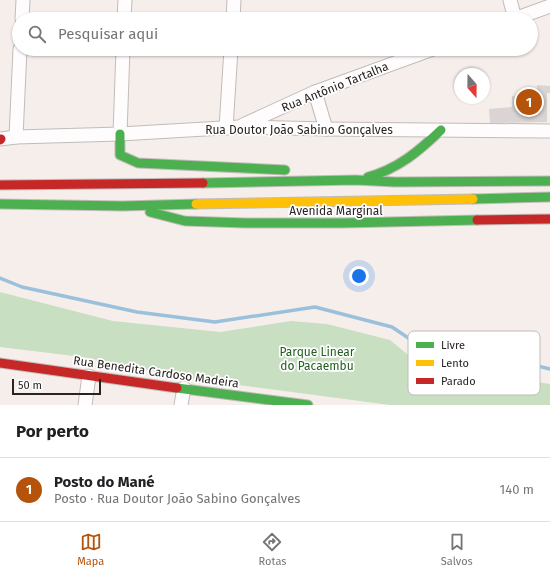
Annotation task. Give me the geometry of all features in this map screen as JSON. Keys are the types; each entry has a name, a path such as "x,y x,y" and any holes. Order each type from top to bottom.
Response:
{"main road":[{"path":"310,172 356,180 379,175 400,164 421,149 441,130"},
{"path":"120,134 120,155 138,163 272,168 295,171"},
{"path":"0,185 356,180 395,182 550,181"},
{"path":"0,204 123,206 550,197"},
{"name":"Avenida Marginal","path":"123,206 185,221 245,223 344,223 550,219"},
{"name":"Rua Benedita Cardoso Madeira","path":"0,363 184,388 277,403 308,405"}],"street":[{"path":"22,12 23,0"},
{"path":"124,12 125,0"},
{"path":"233,12 234,0"},
{"path":"510,0 513,12"},
{"path":"533,12 550,6"},
{"path":"16,137 20,56"},
{"path":"120,134 123,56"},
{"path":"226,128 231,56"},
{"name":"Rua Antônio Tartalha","path":"239,127 315,92 413,56"},
{"path":"315,92 326,129"},
{"name":"Rua Doutor João Sabino Gonçalves","path":"0,139 239,127 550,131"},
{"path":"85,405 89,376"},
{"path":"181,405 184,388"}],"green space":[{"name":"Parque Linear do Pacaembu","path":"0,292 113,321 220,332 291,321 327,324 390,340 408,355 408,395 540,395 540,382 550,384 550,405 390,405 200,380 82,357 0,347"}],"building":[{"path":"537,85 550,86 550,93 547,93 547,122 490,123 489,109 512,107 512,96 537,94"}],"waterway":[{"path":"0,278 22,287 137,312 215,322 315,307 392,327 408,338"},
{"path":"540,366 550,369"}],"traffic: fast":[{"path":"368,177 379,174 408,158 441,130"},
{"path":"120,134 120,155 138,163 285,170"},
{"path":"203,183 356,180 395,182 550,181"},
{"path":"473,199 550,197"},
{"path":"0,204 123,206 196,204"},
{"path":"150,212 185,221 245,223 343,223 477,220"},
{"path":"177,388 308,405"}],"traffic: slow":[{"path":"196,204 473,199"}],"traffic: jam":[{"path":"0,185 203,183"},
{"path":"477,220 550,219"},
{"path":"0,363 177,388"}],"place":[{"name":"Posto do Mané","path":"529,102"}]}
